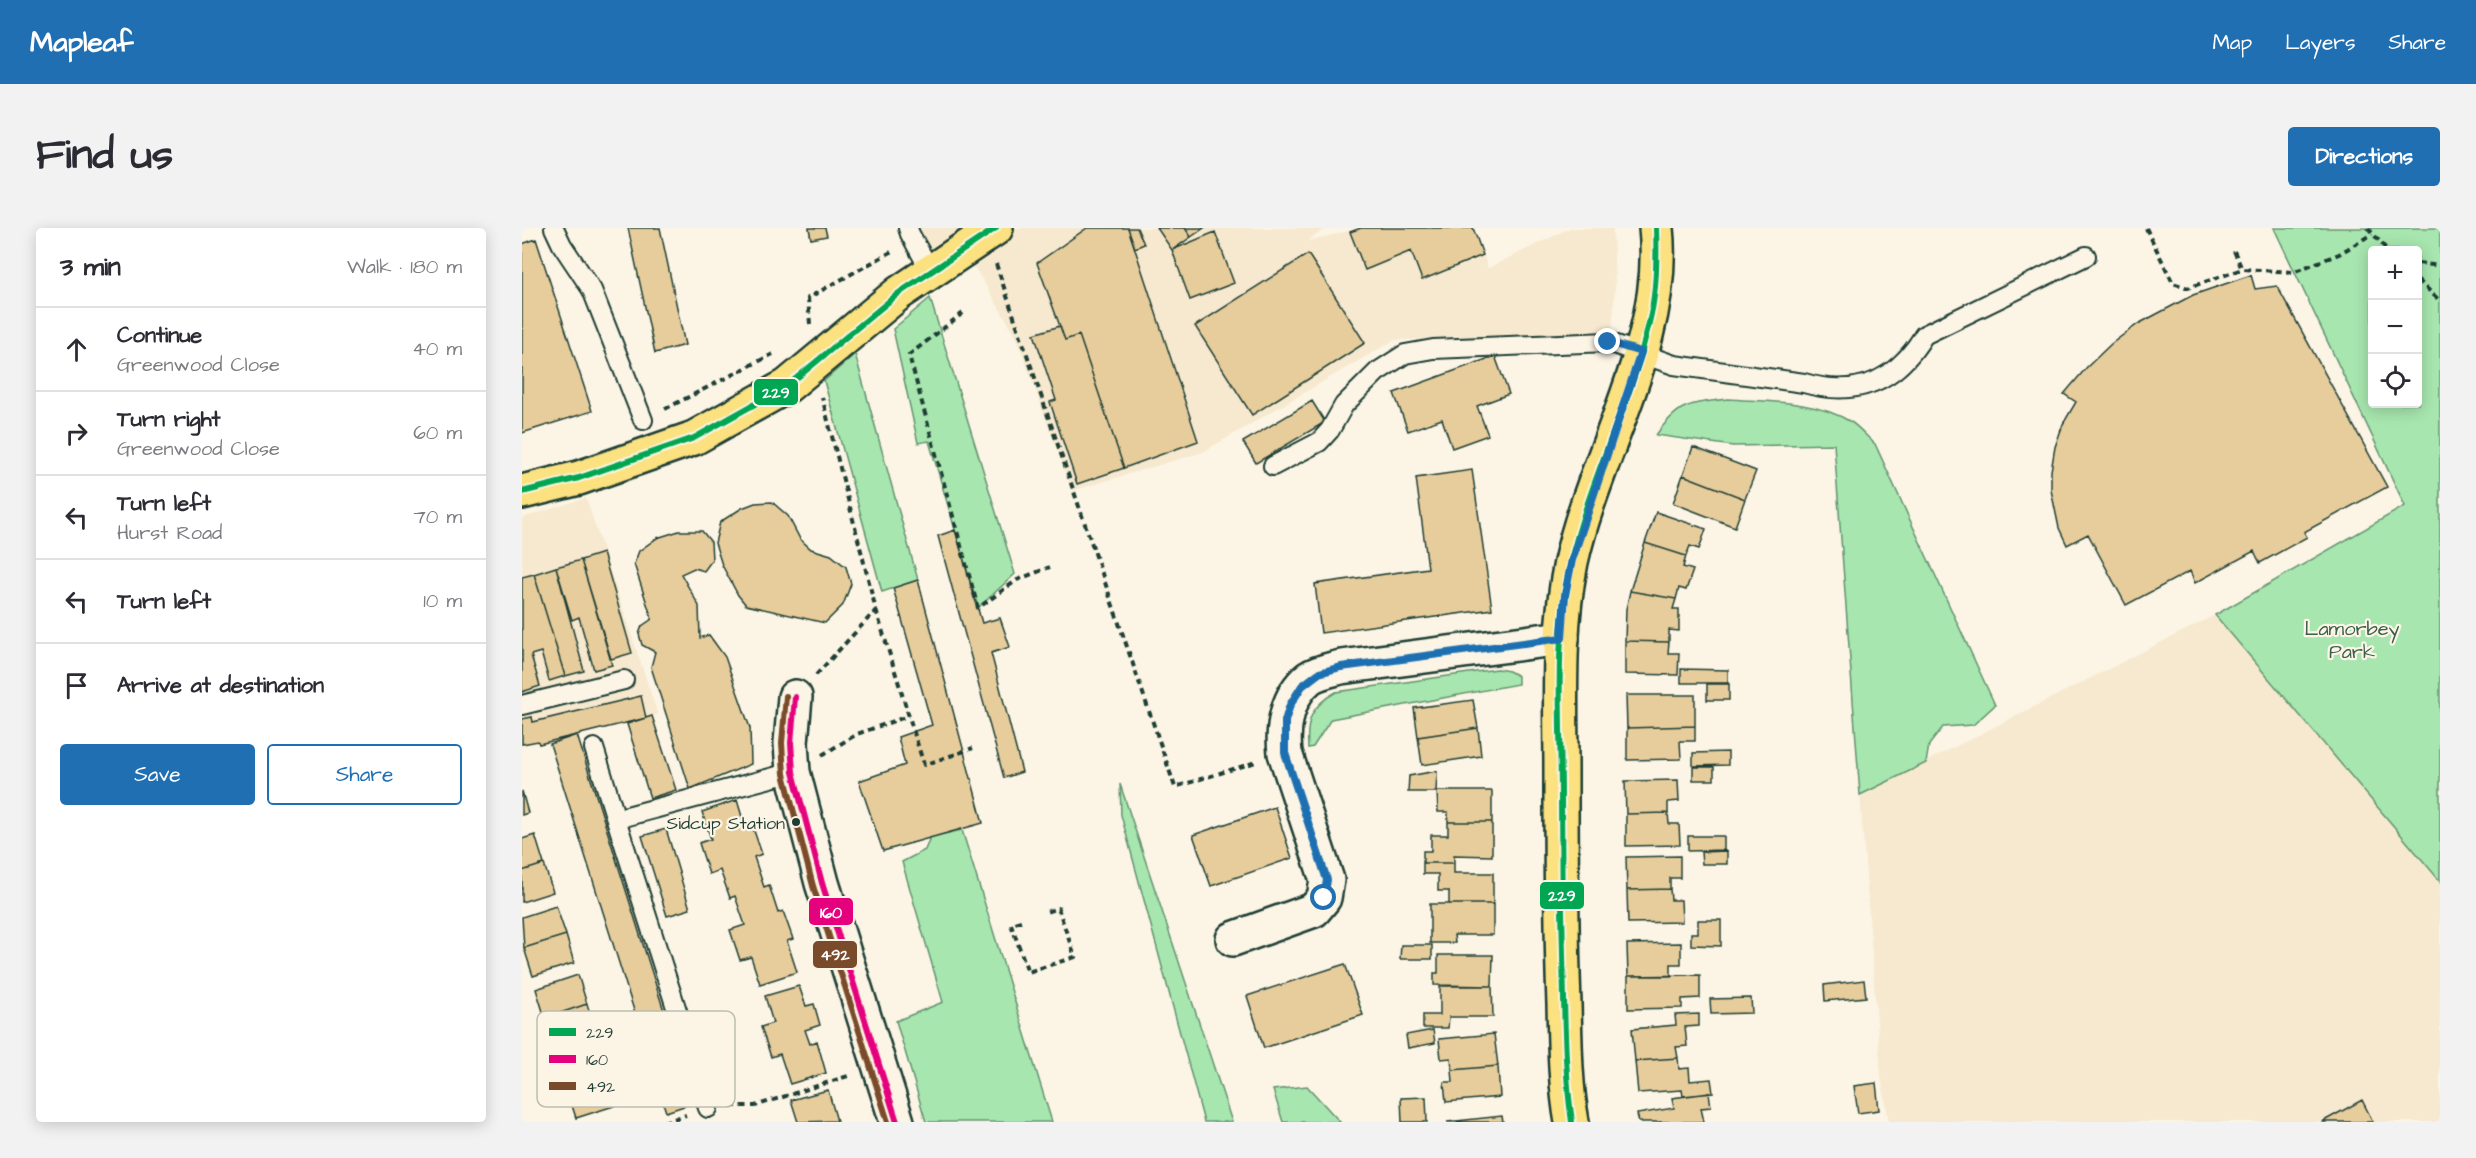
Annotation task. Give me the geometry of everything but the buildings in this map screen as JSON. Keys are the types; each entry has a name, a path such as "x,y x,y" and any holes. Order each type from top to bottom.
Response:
{"main road":[{"path":"1572,1122 1565,1039 1562,949 1562,638 1565,595 1574,552 1641,352 1655,294 1658,260 1656,228"},
{"path":"522,492 579,478 694,438 787,386 810,350 991,232"}],"street":[{"path":"1233,939 1314,910 1324,898 1327,880 1285,753 1285,721 1290,705 1302,686 1319,673 1341,667 1562,638"},
{"path":"795,697 791,743 793,772 822,883 897,1122"}],"lane":[{"path":"554,228 562,245 592,290 643,420"},
{"path":"911,234 931,272"},
{"path":"1273,466 1319,442 1330,430 1344,405 1377,372 1405,354 1433,349 1608,342 1674,365 1804,383 1822,388 1854,388 1885,377 1901,366 1914,352 1924,335 2086,256"},
{"path":"522,705 624,680"},
{"path":"594,748 677,1011"},
{"path":"616,819 793,772"}],"path":[{"path":"2146,228 2173,283 2188,288 2242,269 2294,272 2339,254 2372,234"},
{"path":"2367,228 2383,246"},
{"path":"991,232 1175,787 1285,753"},
{"path":"911,234 808,298 810,350 876,610 924,765 973,748"},
{"path":"2234,251 2242,269"},
{"path":"2422,264 2440,266"},
{"path":"2422,284 2440,301"},
{"path":"963,314 909,355 978,608 1017,580 1050,567"},
{"path":"643,420 779,350"},
{"path":"795,697 876,610"},
{"path":"793,772 857,734 908,716"},
{"path":"1021,921 1011,924 1028,972 1075,957 1058,908 1046,912"},
{"path":"735,1107 755,1106 879,1065"},
{"path":"664,1122 708,1108 732,1107"}],"shaded area":[{"path":"903,228 1327,228 1307,241 1361,228 1473,228 1488,268 1570,228 1613,228 1615,287 1612,334 1394,340 1203,452 1072,491 1016,336 975,268 906,243"},
{"path":"586,498 658,715 539,744 538,741 522,745 522,518"},
{"path":"2215,615 2440,881 2440,1122 1889,1122 1881,1077 1860,795"}],"green space":[{"name":"Lamorbey Park","path":"2274,228 2440,228 2440,881 2215,615 2405,506"},
{"path":"930,298 1015,574 978,608 929,441 918,443 893,329"},
{"path":"855,354 918,580 882,592 824,381"},
{"path":"1728,399 1791,403 1822,410 1851,422 1875,444 1995,705 1973,725 1943,727 1929,745 1926,763 1860,795 1834,444 1733,446 1656,435 1672,416 1686,406"},
{"path":"1497,669 1509,671 1518,676 1518,684 1331,719 1313,747 1308,748 1308,729 1312,715 1321,703 1336,692"},
{"path":"1120,784 1232,1122 1204,1122 1121,815"},
{"path":"962,830 1052,1122 926,1122 896,1021 943,1002 902,862 925,850 930,837"},
{"path":"1307,1086 1340,1122 1283,1122 1273,1090"}],"transit line":[{"name":"229","path":"522,492 579,478 694,438 787,386 899,293 996,228"},
{"name":"229","path":"1572,1122 1566,1060 1562,924 1560,679 1562,620 1571,562 1579,530 1634,377 1651,314 1656,271 1656,228"},
{"name":"492","path":"786,696 782,743 784,774 813,886 888,1122"},
{"name":"160","path":"795,697 791,743 793,772 822,883 897,1122"}],"place":[{"name":"Sidcup Station","path":"796,822"}],"route":[{"path":"1324,898 1327,880 1285,753 1285,721 1290,705 1310,678 1341,667 1562,638 1565,595 1572,560 1641,352 1608,342"}]}
